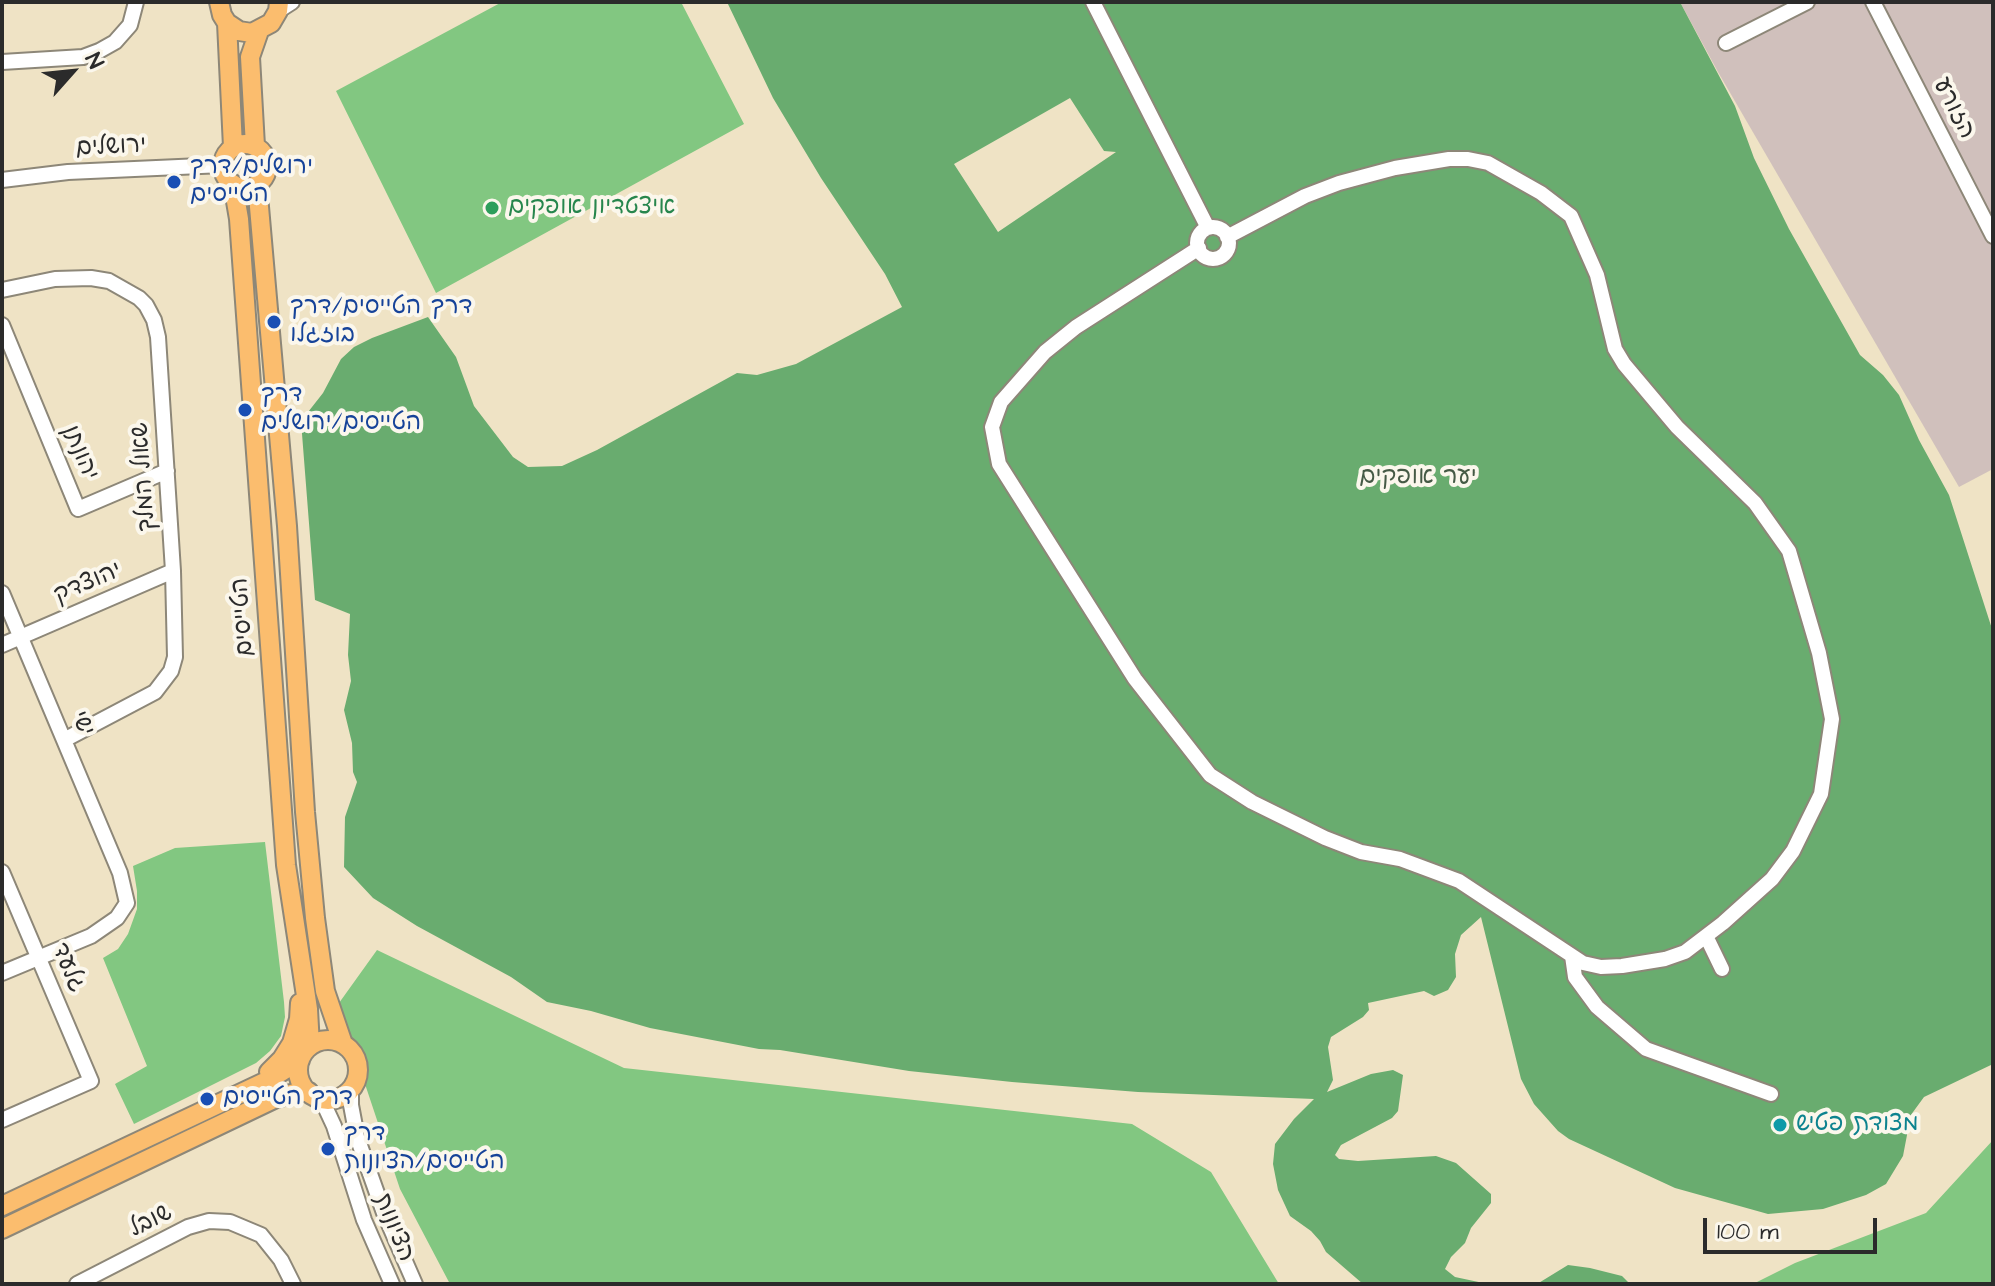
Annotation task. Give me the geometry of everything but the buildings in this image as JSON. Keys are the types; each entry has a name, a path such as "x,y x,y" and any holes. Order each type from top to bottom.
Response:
{"main road":[{"path":"219,2 227,23 245,33 259,31 271,23 283,5"},
{"path":"227,23 233,147"},
{"path":"255,146 250,57 259,31"},
{"path":"244,144 255,146 263,153 267,164 264,177 257,184 242,188 226,176 223,165 226,155 233,147 244,144"},
{"name":"הטייסים","path":"233,184 241,250 286,865 308,1009 305,1053"},
{"name":"הטייסים","path":"257,184 286,510 305,812 315,918 325,991 343,1044"},
{"path":"245,1091 282,1059 292,1043 299,1019 302,975"},
{"path":"2,1206 280,1074 326,1040 343,1044 352,1051 357,1062 357,1079 351,1089 336,1098 299,1092 276,1098 2,1229"},
{"path":"305,1053 300,1077 315,1095"}],"street":[{"path":"2,62 83,57 115,42 130,25 136,2"},
{"path":"1093,2 1208,228"},
{"path":"1726,43 1807,2"},
{"name":"הזורע","path":"1873,2 1993,236"},
{"path":"1199,248 1076,327 1045,352 1001,402 992,427 999,464 1135,679 1210,775 1252,802 1361,852 1428,867 1459,881 1583,963 1601,967 1622,966 1665,959 1685,952 1772,879 1793,851 1821,794 1832,719 1819,653 1789,551 1755,503 1677,427 1624,364 1615,349 1597,275 1571,216 1541,193 1488,163 1449,159 1395,168 1339,183 1305,196 1227,237"},
{"name":"ירושלים","path":"2,180 68,172 223,165"},
{"path":"1218,227 1227,237 1226,252 1216,258 1206,257 1199,248 1200,235 1208,228 1218,227"},
{"name":"שאול המלך","path":"2,290 55,279 109,281 139,298 154,320 158,337 173,571 175,657 164,683 143,699 64,740"},
{"name":"יהונתן","path":"2,325 78,509 167,471"},
{"name":"יהוצדק","path":"2,645 173,571"},
{"name":"ישי","path":"2,593 120,873 127,903 117,918 91,936 2,973"},
{"name":"גלעד","path":"2,872 91,1081 2,1120"},
{"path":"1706,936 1722,969"},
{"path":"1572,956 1575,977 1597,1007 1646,1049 1771,1094"},
{"name":"הציונות","path":"351,1089 357,1137 384,1213 415,1284"},
{"name":"הציונות","path":"315,1095 334,1126 364,1220 392,1284"},
{"name":"שובל","path":"77,1284 209,1221 230,1222 261,1235 273,1248 293,1284"}],"shaded area":[{"path":"1680,2 1993,2 1993,469 1959,487"}],"green space":[{"name":"איצטדיון אופקים","path":"502,2 681,2 744,124 436,293 336,91"},
{"name":"יער אופקים","path":"727,2 1680,2 1735,106 1754,158 1789,229 1860,355 1883,375 1899,395 1949,495 1993,632 1993,1064 1924,1097 1905,1123 1907,1135 1903,1156 1886,1184 1866,1195 1823,1209 1768,1214 1675,1188 1569,1139 1534,1104 1521,1079 1481,917 1461,935 1455,954 1456,977 1448,990 1434,996 1424,991 1368,1003 1369,1010 1363,1017 1331,1037 1328,1047 1333,1080 1327,1092 1371,1074 1393,1070 1403,1075 1398,1111 1392,1118 1341,1145 1335,1155 1339,1159 1358,1161 1436,1156 1456,1163 1491,1194 1491,1203 1445,1269 1455,1277 1488,1284 1363,1284 1326,1252 1311,1231 1290,1216 1278,1190 1273,1164 1275,1144 1314,1099 1138,1092 909,1071 759,1049 650,1028 547,1002 511,977 417,926 373,898 344,867 345,817 357,782 344,710 351,681 348,655 350,614 315,600 301,421 323,393 341,359 354,347 428,317 456,357 474,406 513,457 528,467 562,466 737,373 757,375 796,364 902,307 885,274 821,178 773,98","holes":["1070,98 1104,151 1116,152 998,232 954,164"]},
{"path":"265,842 284,1002 281,1036 256,1063 134,1124 115,1084 147,1066 103,958 118,949 128,934 137,909 133,866 175,848"},
{"path":"377,950 624,1068 1132,1124 1211,1172 1279,1284 450,1284 400,1189 355,1054 334,1010"},
{"path":"1993,1140 1993,1284 1753,1284 1795,1263 1926,1213"},
{"path":"1568,1265 1622,1276 1630,1284 1537,1284"}],"place":[{"name":"ירושלים/דרך הטייסים","path":"174,182"},
{"name":"איצטדיון אופקים","path":"492,208"},
{"name":"דרך הטייסים/דרך בוזגלו","path":"274,322"},
{"name":"דרך הטייסים/ירושלים","path":"245,410"},
{"name":"דרך הטייסים","path":"207,1099"},
{"name":"מצודת פטיש","path":"1780,1125"},
{"name":"דרך הטייסים/הציונות","path":"328,1149"}]}
